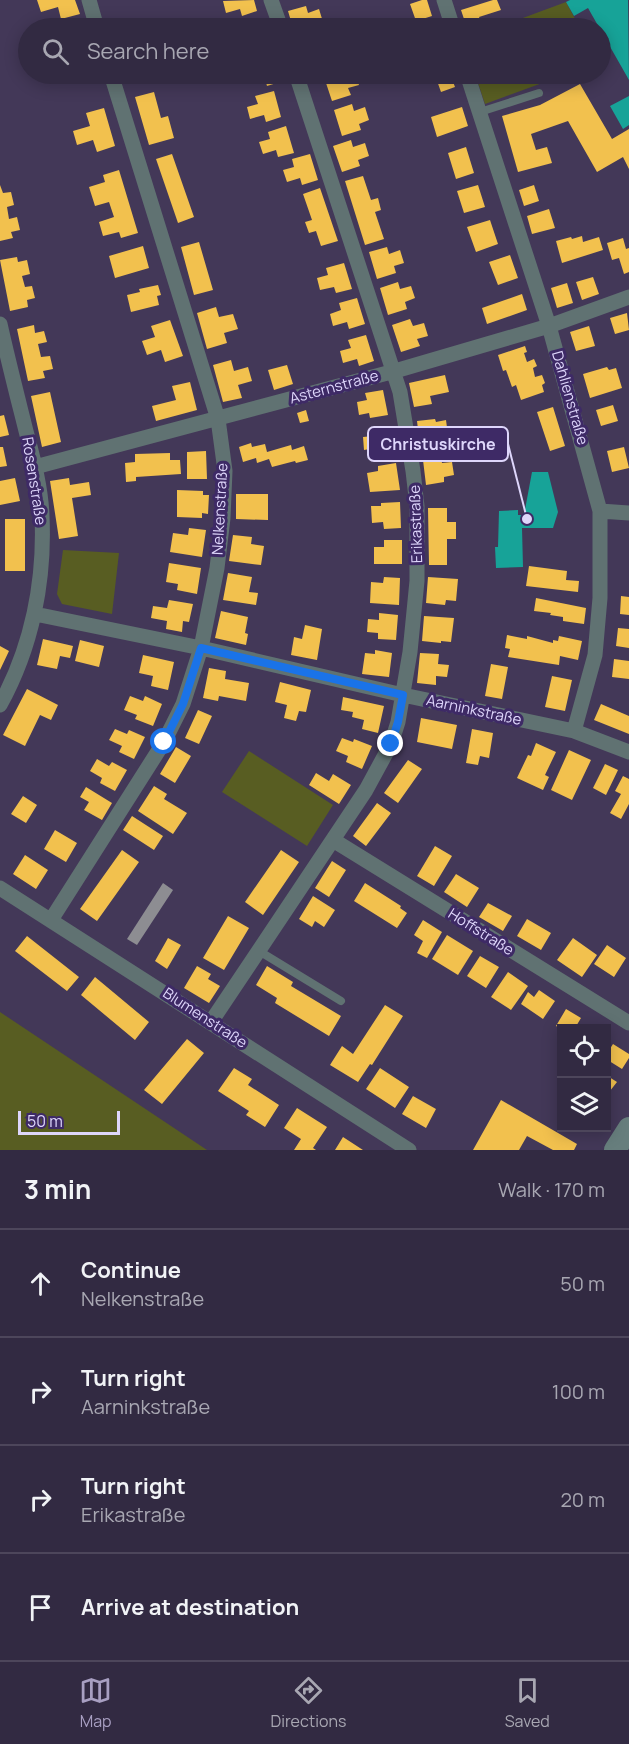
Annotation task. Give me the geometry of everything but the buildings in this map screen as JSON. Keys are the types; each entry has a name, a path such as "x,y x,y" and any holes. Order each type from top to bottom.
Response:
{"street":[{"path":"89,0 94,18"},
{"path":"271,0 277,18"},
{"path":"444,0 450,18"},
{"name":"Nelkenstraße","path":"51,920 164,742 183,704 201,648 217,568 223,518 225,471 218,419 114,84"},
{"name":"Erikastraße","path":"211,1023 366,790 387,753 398,722 403,695 417,580 417,506 410,442 394,371 299,84"},
{"name":"Dahlienstraße","path":"470,84 549,326 600,511 600,598 595,655 574,731"},
{"name":"Asternstraße","path":"35,467 394,371 549,326 629,297"},
{"name":"Rosenstraße","path":"0,324 4,360 35,467 42,514 42,567 35,614 25,647 0,705"},
{"path":"600,511 629,513"},
{"name":"Aarninkstraße","path":"35,614 201,648 403,695 574,731 629,752"},
{"name":"Hoffstraße","path":"333,840 629,1023"},
{"name":"Blumenstraße","path":"0,888 409,1150"},
{"path":"615,1150 629,1128"}],"lane":[{"path":"480,112 539,93"},
{"path":"259,951 341,1001"}],"green space":[{"path":"566,2 575,18 523,18"},
{"path":"478,84 540,84 485,104"},
{"path":"63,550 119,553 112,614 62,604 57,594"},
{"path":"249,751 333,805 307,846 222,792"},
{"path":"0,1012 207,1150 0,1150"}],"place":[{"name":"Christuskirche","path":"527,519"}],"route":[{"path":"164,742 183,704 201,648 403,695 391,744"}]}
